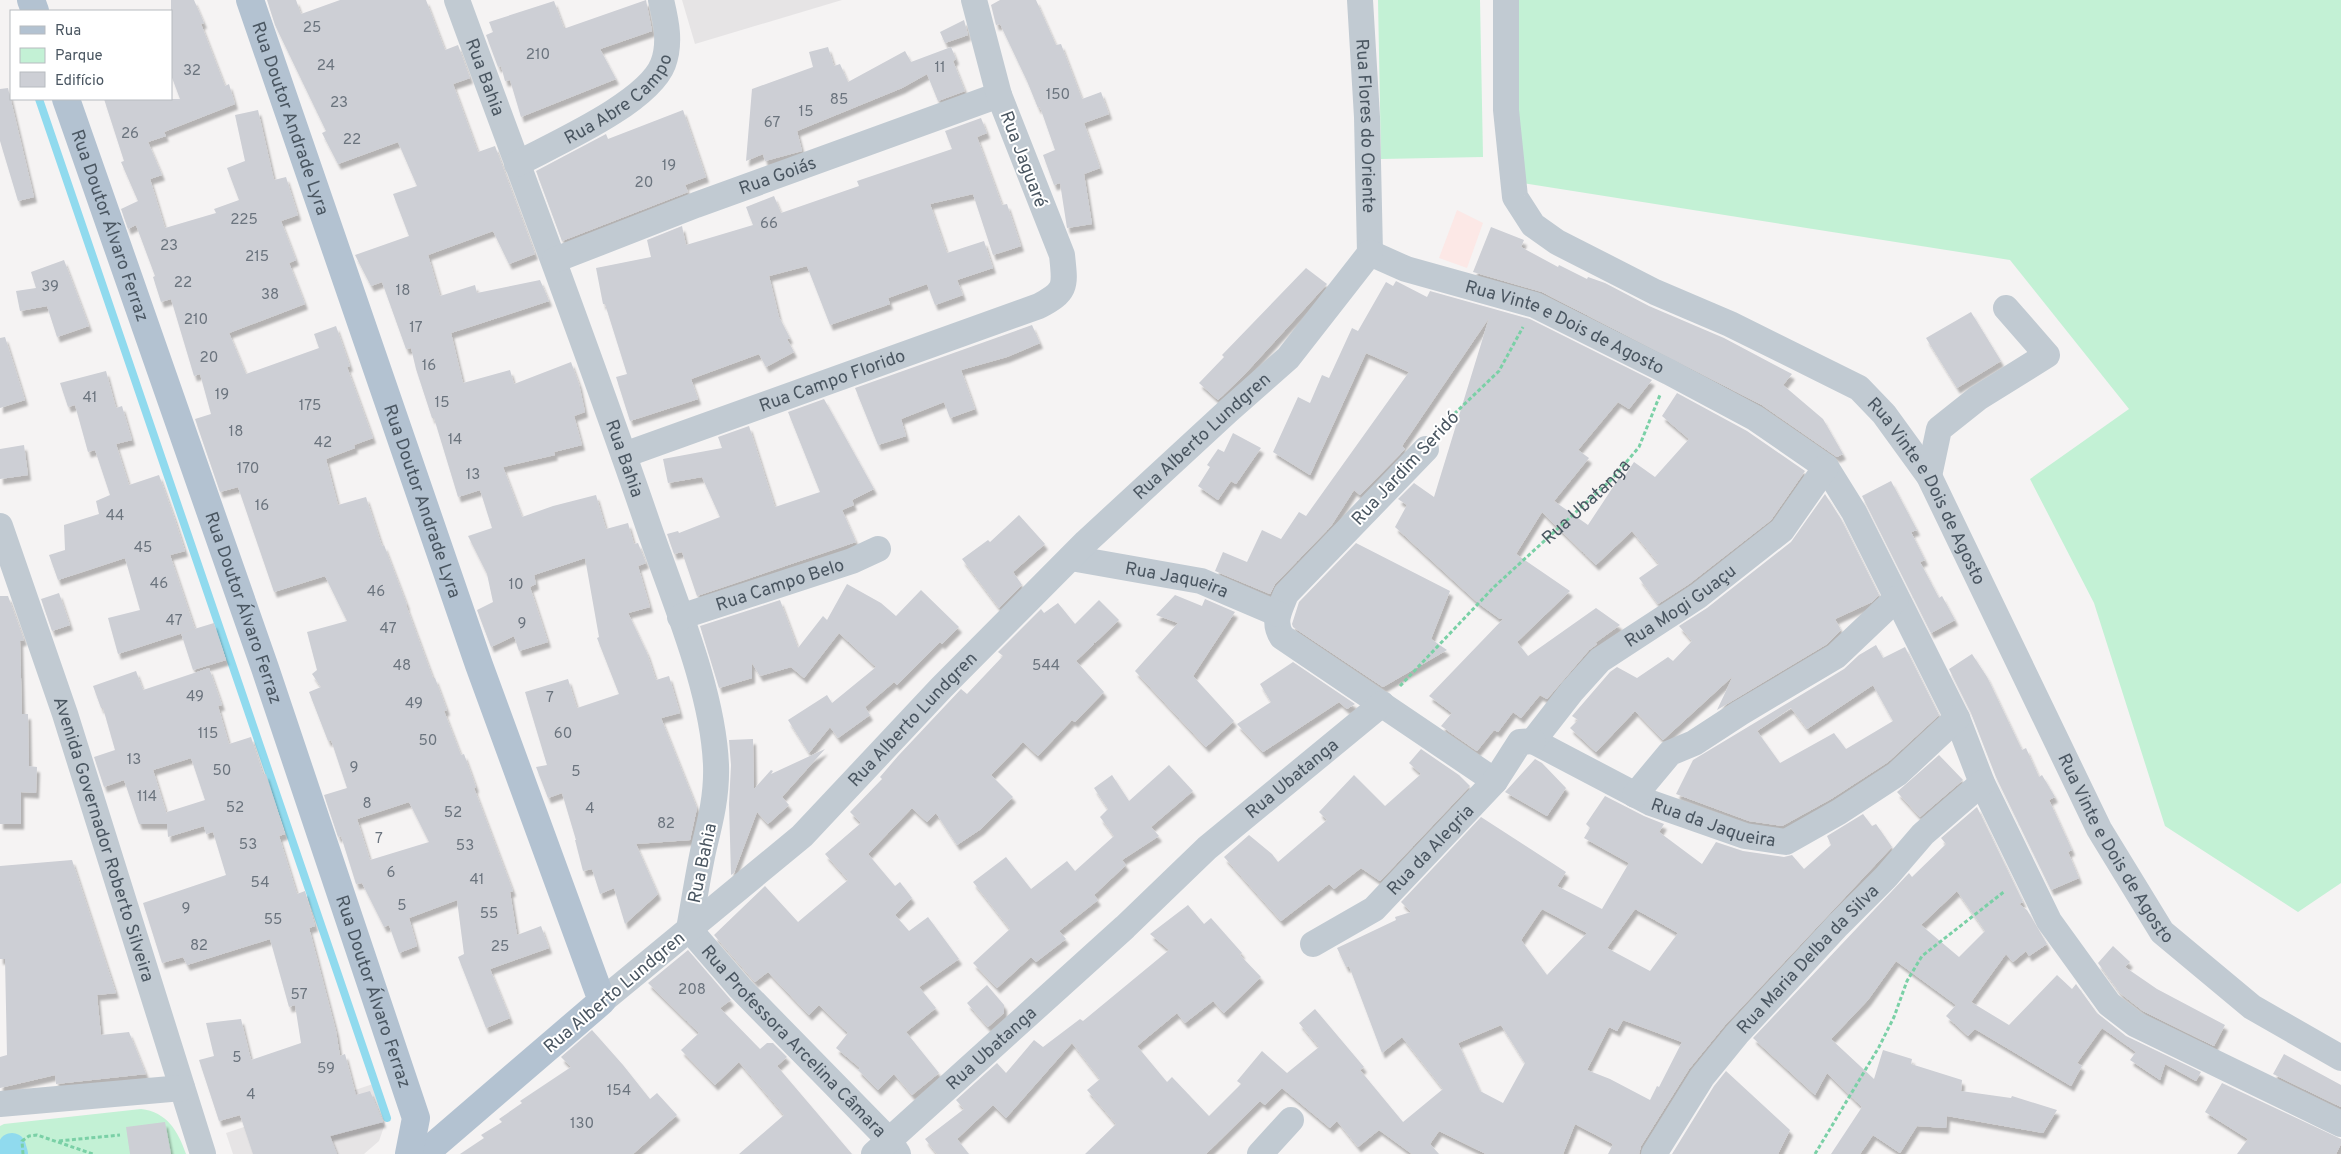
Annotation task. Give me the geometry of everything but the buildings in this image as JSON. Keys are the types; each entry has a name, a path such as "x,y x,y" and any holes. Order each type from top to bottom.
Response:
{"main road":[{"name":"Rua Doutor Andrade Lyra","path":"250,0 479,665 602,1001"},
{"name":"Rua Doutor Álvaro Ferraz","path":"66,100 265,668 416,1118 410,1154"},
{"name":"Rua Alberto Lundgren","path":"424,1154 602,1001"},
{"path":"416,1118 446,1136"}],"street":[{"name":"Rua Bahia","path":"457,0 517,164 555,260 702,684 711,726 716,765 713,817 704,847 689,929"},
{"name":"Rua Abre Campo","path":"517,164 620,108 649,84 663,65 666,50 667,30 661,0"},
{"name":"Rua Jaguaré","path":"974,0 999,95 1062,255 1064,278 1062,288 1056,297 1039,306"},
{"name":"Rua Flores do Oriente","path":"1360,0 1367,117 1370,253"},
{"name":"Rua Vinte e Dois de Agosto","path":"1506,0 1506,110 1515,197 1533,225 1557,242 1655,292 1730,324 1859,388 1884,414 1929,476 2099,830 2162,932 2252,1007 2341,1058"},
{"name":"Rua Goiás","path":"555,260 696,204 999,95"},
{"name":"Rua Alberto Lundgren","path":"602,1001 802,836 940,688 1071,558 1228,411 1288,358 1370,253"},
{"name":"Rua Vinte e Dois de Agosto","path":"1370,253 1406,269 1535,305 1669,372 1755,418 1826,467 1854,512 1957,718 1982,783 2050,921 2109,1004 2135,1024 2341,1124"},
{"name":"Rua Campo Florido","path":"624,455 1039,306"},
{"path":"1929,476 1939,429 1978,398 2047,355 2006,308"},
{"name":"Rua Jardim Seridó","path":"1277,622 1286,594 1426,449"},
{"name":"Rua Mogi Guaçu","path":"1533,741 1572,691 1600,660 1698,596 1782,530 1826,467"},
{"name":"Avenida Governador Roberto Silveira","path":"0,526 62,705 203,1154"},
{"name":"Rua Campo Belo","path":"680,617 852,561 878,549"},
{"name":"Rua Jaqueira","path":"1071,558 1201,581 1277,622"},
{"path":"1635,795 1670,753 1694,743 1740,712 1836,656 1896,599"},
{"path":"1277,622 1282,637 1494,781"},
{"name":"Rua Ubatanga","path":"887,1149 1207,848 1382,704"},
{"name":"Rua da Jaqueira","path":"1533,741 1651,803 1745,836 1786,842 1839,812 1897,774 1957,718"},
{"name":"Rua da Alegria","path":"1313,944 1374,909 1494,781 1520,742 1533,741"},
{"name":"Rua Maria Delba da Silva","path":"1654,1154 1702,1077 1737,1034 1838,925 1886,877 1923,834 1982,783"},
{"name":"Rua Professora Arcelina Câmara","path":"689,929 740,988 887,1149"},
{"path":"0,1104 182,1088"},
{"path":"1260,1154 1291,1120"}],"path":[{"name":"Rua Jardim Seridó","path":"1426,449 1452,417 1499,371 1535,305"},
{"name":"Rua Ubatanga","path":"1382,704 1494,587 1612,479 1639,447 1669,372"},
{"path":"1814,1154 1878,1047 1894,1017 1907,981 1922,956 2026,875"},
{"path":"23,1154 22,1141 29,1136 37,1135 93,1154"},
{"path":"56,1142 120,1135"}],"shaded area":[{"path":"682,0 842,0 695,44"},
{"path":"1457,210 1483,223 1467,268 1439,258"},
{"path":"376,1083 387,1118 379,1141 364,1154 233,1154 226,1133"}],"green space":[{"path":"1378,0 1480,0 1483,157 1381,159"},
{"path":"1509,0 2341,0 2341,883 2298,912 2165,826 2094,603 2030,479 2129,409 2010,260 1509,181"},
{"path":"141,1109 165,1118 175,1130 186,1154 0,1154 0,1126 4,1124"}],"waterway":[{"path":"39,100 387,1118"},
{"path":"12,1147 14,1154"}]}
